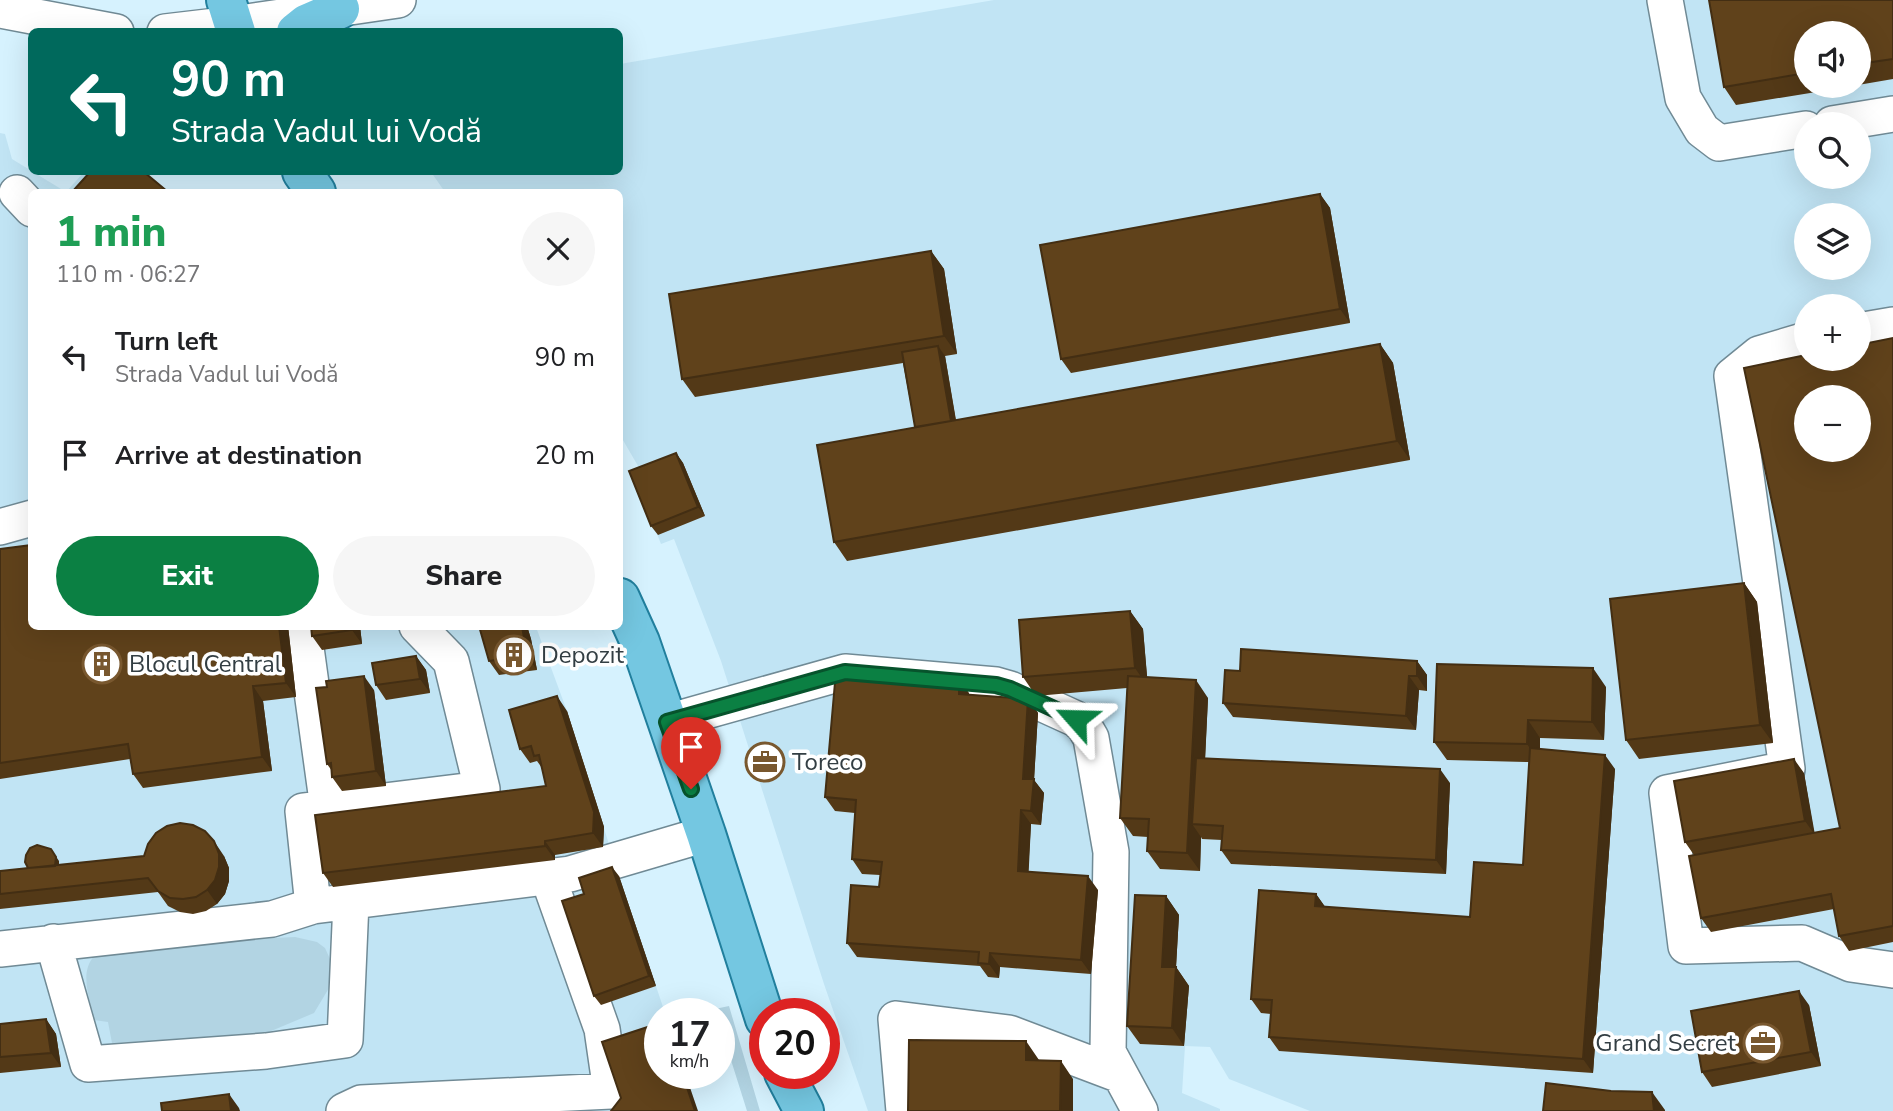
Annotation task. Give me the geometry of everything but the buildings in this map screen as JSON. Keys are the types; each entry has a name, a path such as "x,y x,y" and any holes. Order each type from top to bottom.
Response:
{"main road":[{"path":"301,28 340,9"},
{"path":"623,605 640,642 706,834 758,998"}],"street":[{"path":"191,28 398,0"},
{"path":"1665,0 1683,99 1702,130 1719,144 1794,131"},
{"path":"0,10 48,11 103,28"},
{"path":"1871,118 1893,114"},
{"path":"1871,329 1893,325"},
{"path":"1794,344 1759,354 1732,376 1787,769 1667,793 1686,946 1802,943 1851,964 1893,970"},
{"path":"0,527 28,519"},
{"path":"304,630 328,808"},
{"path":"313,906 303,811 482,789 451,661 421,630"},
{"path":"667,722 845,672 996,685 1076,719 1091,738 1111,852 1108,1052 1140,1111"},
{"path":"0,949 272,919 313,906 570,874 706,834"},
{"path":"344,1111 361,1103 611,1091 602,1030 548,877"},
{"path":"52,942 88,1064 266,1051 345,1040 351,902"},
{"path":"904,1111 896,1019 1009,1033 1120,1075"}],"shaded area":[{"path":"994,0 1893,0 1893,1111 1310,1111 1229,1079 1210,1047 1185,1046 1182,1093 1220,1111 868,1111 840,1030 840,998 829,998 721,661 674,539 661,544 636,481 645,478 623,440 623,189 443,189 433,175 623,175 623,63"},
{"path":"0,133 5,134 12,159 28,169 28,175 38,175 61,189 28,189 28,630 537,630 567,711 660,998 644,998 644,1089 690,1089 698,1111 0,1111"},
{"path":"81,175 139,175 156,189 69,189"},
{"path":"295,937 317,942 325,948 333,971 332,983 314,1013 264,1034 112,1043 108,1022 94,1020 87,988 87,969 91,960 108,946"},
{"path":"735,1026 749,1074 749,1089 754,1089 760,1111 747,1111 735,1073"}],"place":[{"name":"Depozit","path":"514,655"},
{"name":"Blocul Central","path":"102,664"},
{"name":"Toreco","path":"765,762"},
{"name":"Grand Secret","path":"1763,1043"}],"route":[{"path":"691,789 667,722 845,672 996,685 1076,719"}]}
